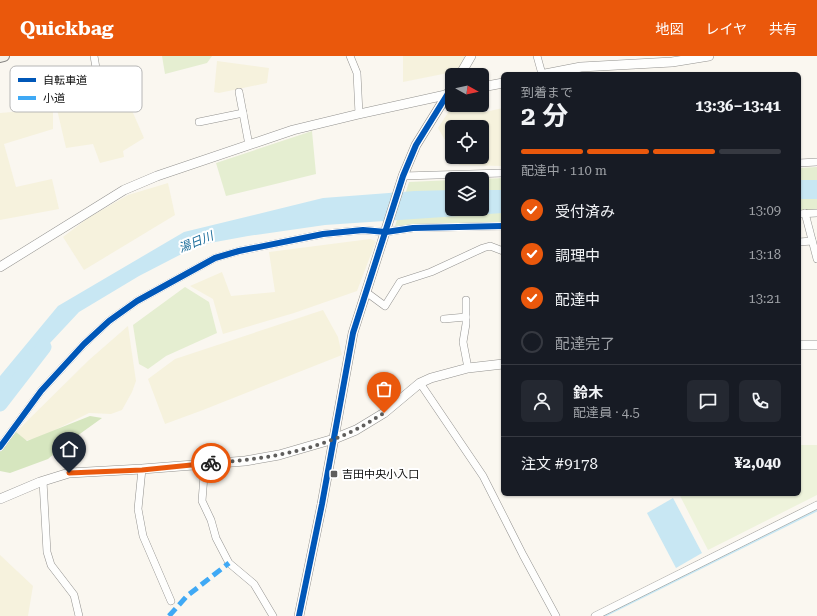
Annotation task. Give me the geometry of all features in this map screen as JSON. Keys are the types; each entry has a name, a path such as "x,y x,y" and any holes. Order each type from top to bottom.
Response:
{"main road":[{"path":"0,57 4,56"}],"street":[{"path":"94,56 96,66"},
{"path":"350,56 356,73 358,114"},
{"path":"464,68 471,56"},
{"path":"537,56 541,72"},
{"path":"556,72 582,67 709,56"},
{"path":"489,86 501,83"},
{"path":"239,92 249,145"},
{"path":"0,267 124,190 164,173 294,130 445,93"},
{"path":"298,616 322,504 353,333 402,179 416,145 445,100"},
{"path":"199,122 242,113"},
{"path":"801,163 817,162"},
{"path":"402,179 501,173"},
{"path":"817,213 802,213 817,259"},
{"path":"0,447 41,391 79,349 109,321 138,302 215,258 239,251 322,234 363,230 386,232 413,228 501,226"},
{"path":"801,242 812,241"},
{"path":"366,292 384,306 400,282 431,272 483,248 490,246 501,250"},
{"path":"466,300 464,342 468,368"},
{"path":"444,319 466,317"},
{"path":"801,345 817,345"},
{"path":"0,498 43,481 69,473 142,470 205,463 245,461 279,455 334,439 356,430 384,413 420,383 468,368 501,364"},
{"path":"420,383 482,476 556,616"},
{"path":"205,463 202,501 211,520 216,538 229,563 254,584 273,616"},
{"path":"142,470 138,509 142,536 171,601"},
{"path":"43,481 47,552 51,565 74,595 78,616"},
{"path":"595,616 817,504"}],"shaded area":[{"path":"403,56 464,56 459,68 445,68 445,74 403,82"},
{"path":"217,61 269,68 267,83 219,93 214,92"},
{"path":"501,108 501,166 458,164 489,164 489,120 445,120 445,140 438,128 448,112 489,112"},
{"path":"53,112 53,129 4,144 16,187 52,179 59,209 0,220 0,113"},
{"path":"58,112 133,112 144,138 123,151 124,157 100,163 93,144 66,148"},
{"path":"168,183 175,215 84,270 63,237 88,218 128,195"},
{"path":"370,239 376,241 357,291 294,313 223,334 213,299 190,286 222,272 231,296 275,292 269,252"},
{"path":"323,310 338,337 342,355 165,424 148,379 175,359"},
{"path":"128,326 136,381 122,410 111,414 89,413 39,438 23,441 16,432 89,360"},
{"path":"0,555 33,586 28,616 0,616"}],"green space":[{"path":"162,56 212,56 207,63 165,74"},
{"path":"312,131 316,174 226,196 216,163"},
{"path":"817,167 817,210 801,211 801,168"},
{"path":"501,178 501,223 395,226 409,182 445,180 445,216 489,216 489,179"},
{"path":"185,287 209,302 217,333 166,356 148,369 139,364 133,325"},
{"path":"90,416 102,418 63,446 48,459 10,473 0,471 0,452 16,432 27,441"},
{"path":"801,445 817,445 817,495 708,550 680,496 801,496"}],"water":[{"path":"801,180 817,180 817,199 801,199"},
{"path":"445,190 445,216 458,216 325,225 248,236 199,245 139,276 79,312 22,373 0,405 0,376 58,306 184,232 323,198"},
{"path":"489,190 501,190 501,213 489,214"},
{"path":"673,498 702,553 676,568 647,513"}],"waterway":[{"name":"湯日川","path":"0,404 44,347"},
{"path":"604,616 817,510"}],"marked path":[{"path":"169,616 187,596 229,563"}],"cycle path":[{"path":"299,616 322,504 353,333 403,176 416,145 445,98"},
{"path":"0,447 41,391 84,344 109,321 137,301 215,258 239,251 323,234 363,230 386,232 413,228 501,226"}],"way so far":[{"path":"211,463 245,461 279,455 316,445 356,430 384,413"}],"place":[{"name":"吉田中央小入口","path":"334,474"}],"route":[{"path":"69,473 142,470 211,463"}]}
